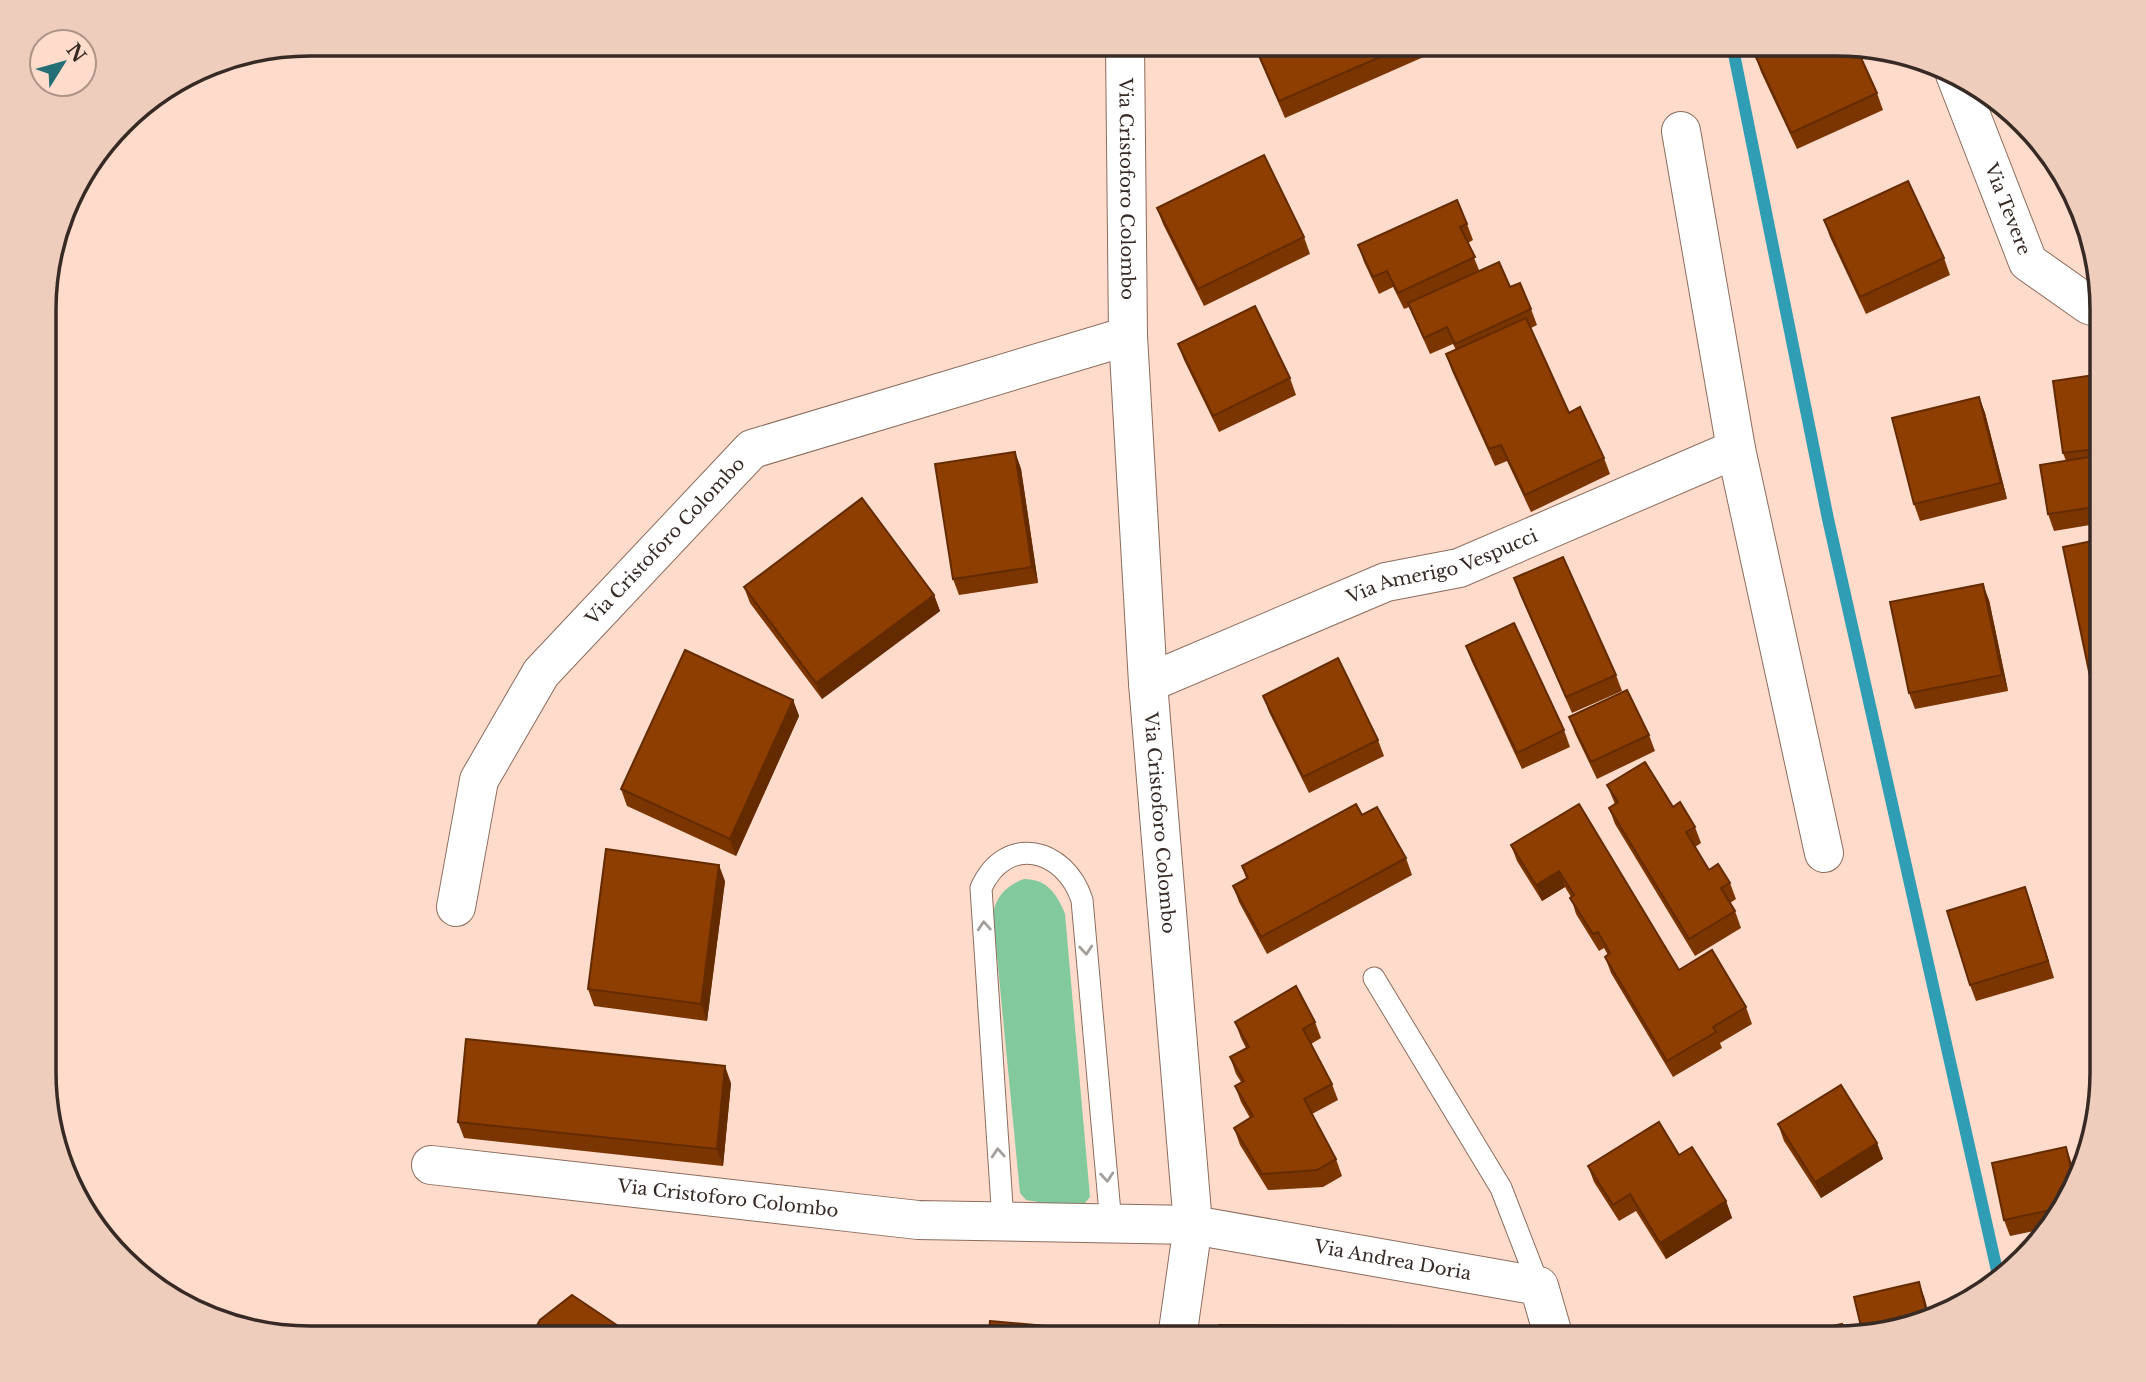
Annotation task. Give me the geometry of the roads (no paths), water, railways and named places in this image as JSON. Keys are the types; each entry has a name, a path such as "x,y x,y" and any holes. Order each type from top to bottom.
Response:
{"street":[{"name":"Via Cristoforo Colombo","path":"1125,56 1128,336 1148,684 1193,1225 1179,1326"},
{"name":"Via Tevere","path":"1961,89 2028,262 2090,305"},
{"path":"1681,131 1736,449 1824,853"},
{"name":"Via Cristoforo Colombo","path":"456,907 479,780 541,673 752,449 1128,336"},
{"name":"Via Amerigo Vespucci","path":"1148,684 1386,582 1458,568 1736,449"},
{"name":"Via Cristoforo Colombo","path":"431,1166 918,1220 1193,1225"},
{"name":"Via Andrea Doria","path":"1193,1225 1539,1286"},
{"path":"1539,1286 1551,1326"}],"lane":[{"path":"1003,1221 981,888 989,872 1004,860 1033,853 1051,859 1065,869 1076,883 1082,900 1111,1224"},
{"path":"1374,978 1501,1188 1539,1286"}],"waterway":[{"path":"1734,56 1828,519 1997,1269"}]}
